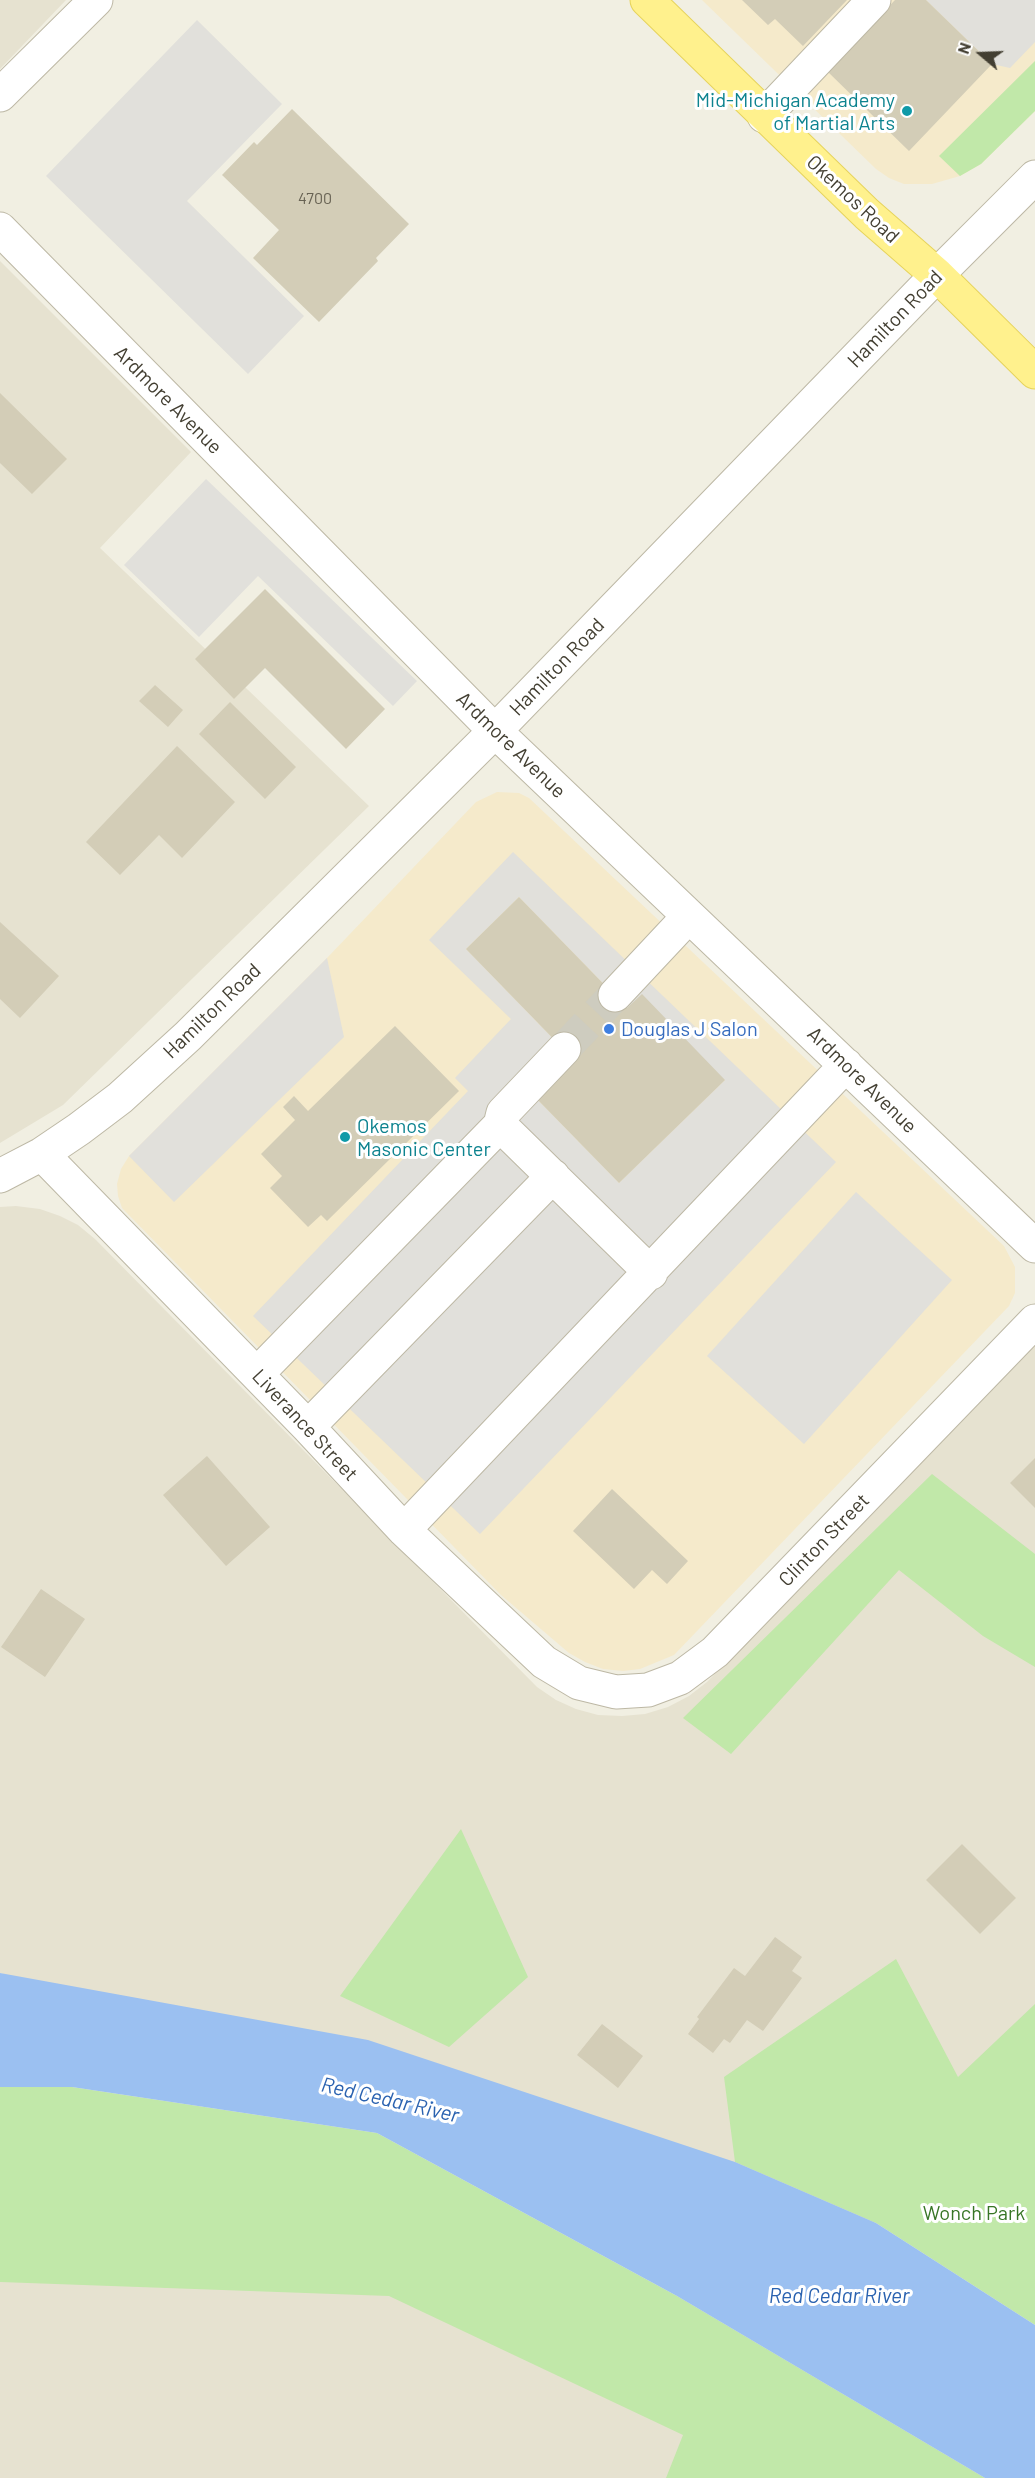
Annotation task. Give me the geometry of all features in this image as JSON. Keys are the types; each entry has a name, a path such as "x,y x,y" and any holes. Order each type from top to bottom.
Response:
{"main road":[{"name":"Okemos Road","path":"647,0 764,116 867,214 937,275 1035,372"}],"street":[{"path":"0,95 96,0"},
{"path":"764,116 874,0"},
{"name":"Hamilton Road","path":"0,1176 42,1154 120,1098 188,1036 495,731 1035,177"},
{"name":"Ardmore Avenue","path":"0,230 495,731 1035,1246"},
{"path":"615,995 689,916"},
{"path":"256,1374 500,1125 503,1113 564,1049"},
{"path":"404,1530 651,1273 846,1065"},
{"path":"500,1125 651,1273"},
{"name":"Liverance Street","path":"42,1154 308,1427 404,1530 544,1662 579,1683"},
{"path":"308,1427 552,1176"},
{"name":"Clinton Street","path":"579,1683 616,1692 648,1690 680,1678 715,1652 1035,1322"}],"shaded area":[{"path":"0,0 66,0 0,69"},
{"path":"702,0 1035,0 1035,111 981,164 960,176 932,184 904,184 876,169"},
{"path":"926,0 1035,0 1035,42 1010,68 992,64"},
{"path":"197,20 282,104 187,201 304,316 248,374 46,176"},
{"path":"0,261 191,452 100,548 369,806 63,1105 0,1143"},
{"path":"206,479 417,681 393,706 258,576 199,637 124,565"},
{"path":"497,792 519,793 529,798 1004,1246 1015,1267 1015,1293 1009,1306 674,1655 640,1669 623,1671 603,1669 585,1662 569,1653 501,1595 122,1208 118,1196 117,1184 121,1169 129,1156 327,958 476,802"},
{"path":"513,852 836,1162 480,1534 253,1316 468,1091 455,1078 511,1019 429,940","holes":["519,897 627,1008 725,1080 619,1183 536,1098 574,1060 466,949"]},
{"path":"327,958 344,1037 174,1202 129,1156"},
{"path":"856,1192 952,1280 804,1444 707,1356"},
{"path":"0,1207 40,1209 60,1216 78,1225 95,1239 537,1687 556,1700 598,1715 645,1714 668,1707 689,1696 707,1682 1035,1344 1035,2111 876,2223 0,1973"},
{"path":"0,2087 677,2296 985,2478 0,2478"}],"green space":[{"path":"1035,61 1035,111 981,164 960,176 939,156"},
{"path":"932,1474 1035,1554 1035,1667 983,1636 899,1570 731,1754 683,1718"},
{"path":"461,1829 528,1977 449,2047 340,1996"},
{"name":"Wonch Park","path":"896,1959 958,2077 1035,2004 1035,2325 876,2223 735,2162 724,2077"},
{"path":"0,2087 72,2087 377,2133 677,2296 985,2478 666,2478 683,2435 389,2296 0,2282"}],"water":[{"name":"Red Cedar River","path":"0,1973 368,2040 735,2162 876,2223 1035,2325 1035,2478 985,2478 677,2296 377,2133 72,2087 0,2087"}],"building":[{"path":"742,0 847,0 803,46 775,19 768,25"},
{"name":"Mid-Michigan Academy of Martial Arts","path":"895,0 926,0 992,64 909,151 827,71"},
{"path":"292,109 409,224 376,258 378,261 319,322 253,258 279,230 222,175 254,142 257,145"},
{"path":"0,393 67,459 32,494 0,463"},
{"path":"265,589 385,709 346,749 265,668 234,699 195,659"},
{"path":"155,685 183,710 168,727 139,701"},
{"path":"230,702 296,767 265,799 199,734"},
{"path":"177,746 235,802 182,858 159,835 120,875 86,842"},
{"name":"Douglas J Salon","path":"519,897 627,1008 642,994 725,1080 619,1183 536,1098 574,1060 466,949"},
{"path":"0,922 59,976 20,1018 0,999"},
{"name":"Okemos Masonic Center","path":"395,1026 459,1091 327,1221 321,1215 308,1227 270,1188 282,1176 261,1154 295,1120 283,1107 294,1096 308,1111"},
{"path":"207,1456 270,1527 226,1566 163,1495"},
{"path":"1035,1458 1035,1508 1010,1483"},
{"path":"612,1489 688,1561 667,1584 652,1570 634,1589 573,1531"},
{"path":"41,1589 85,1619 45,1677 1,1647"},
{"path":"962,1844 1016,1898 980,1934 926,1880"},
{"path":"775,1937 802,1957 792,1971 802,1978 763,2031 747,2020 730,2043 724,2039 713,2053 688,2034 699,2019 697,2017 734,1968 745,1976"},
{"path":"602,2024 643,2056 618,2088 577,2055"}],"tunnel":[{"path":"564,1049 615,995"}],"place":[{"name":"Mid-Michigan Academy of Martial Arts","path":"907,111"},
{"name":"Douglas J Salon","path":"609,1029"},
{"name":"Okemos Masonic Center","path":"345,1137"}]}
